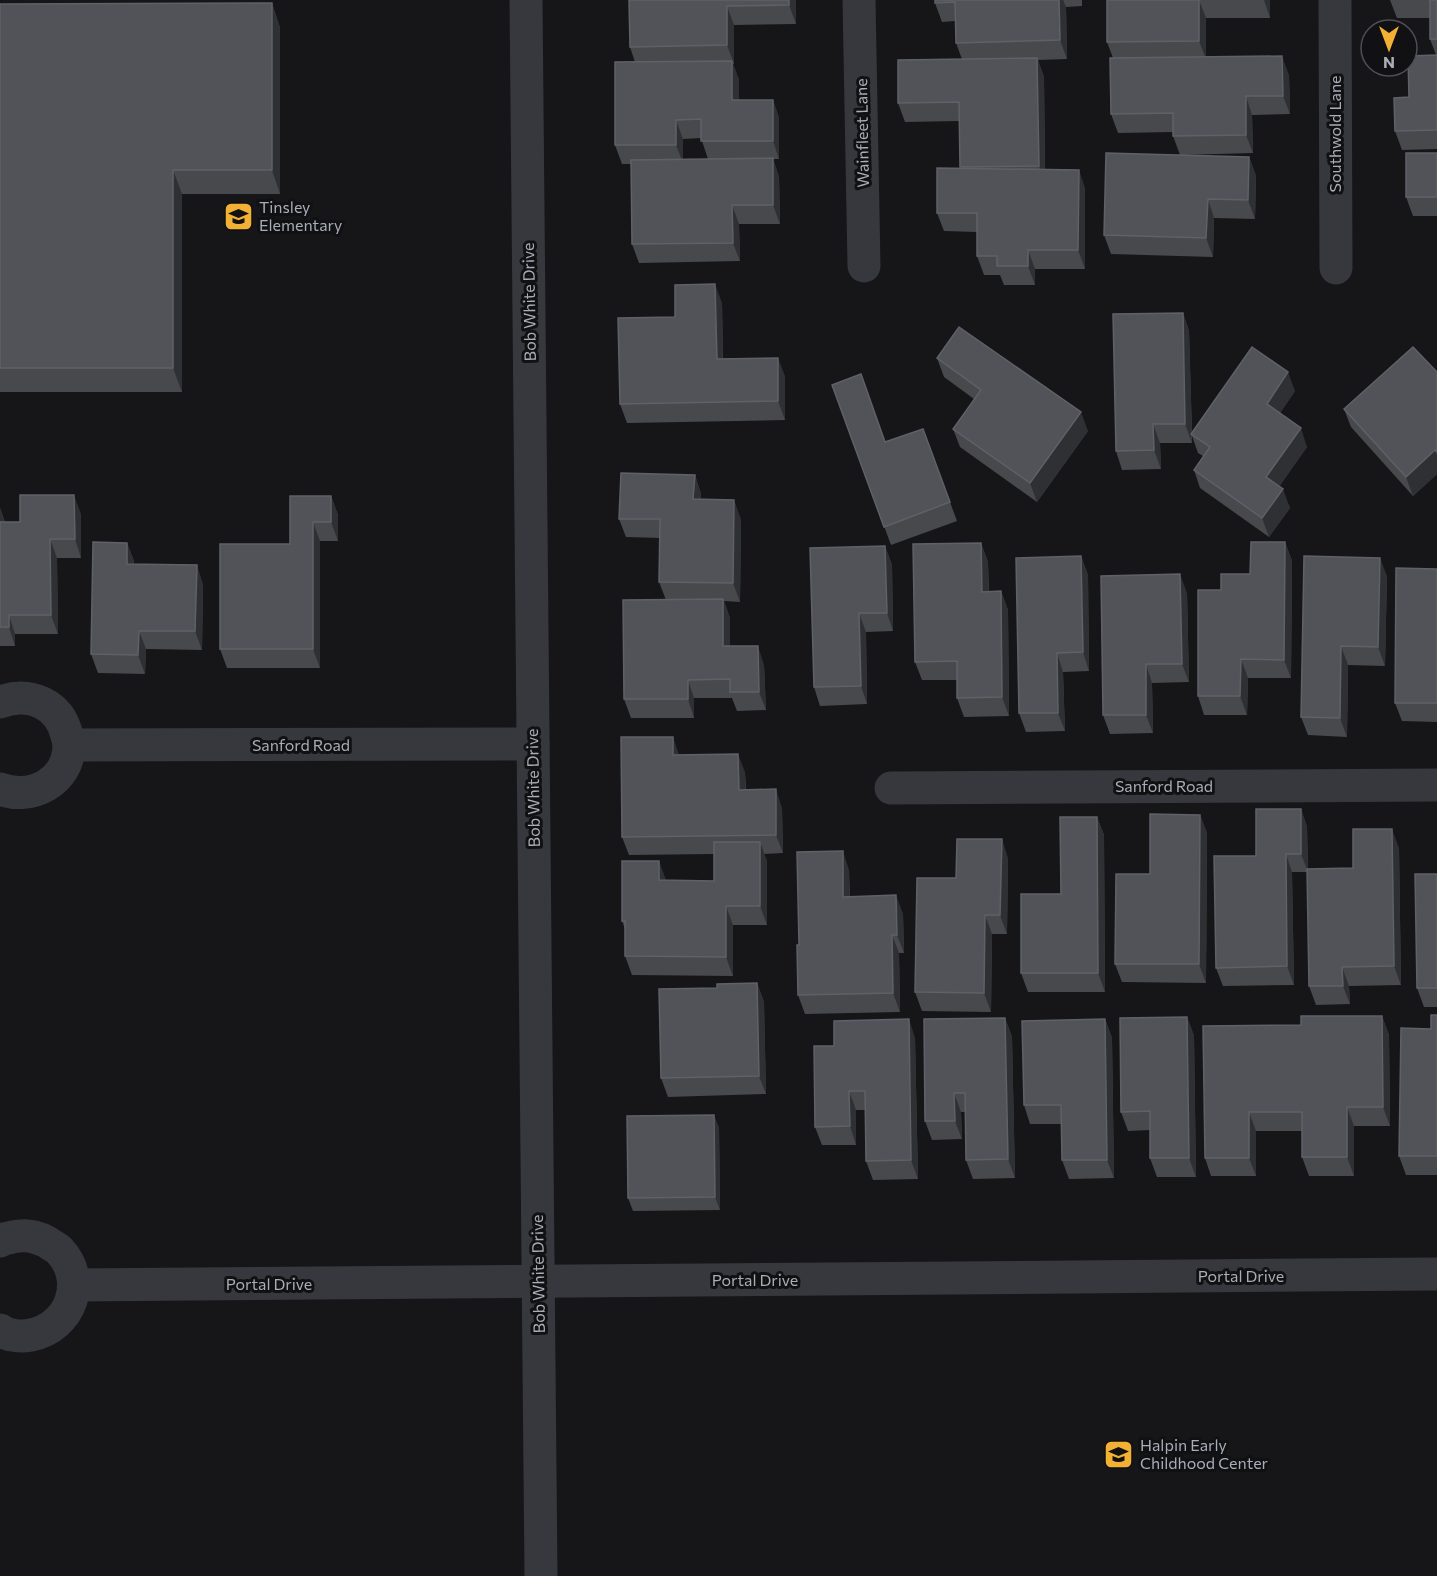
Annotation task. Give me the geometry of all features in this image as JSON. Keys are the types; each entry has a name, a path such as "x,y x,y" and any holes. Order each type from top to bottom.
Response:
{"street":[{"name":"Bob White Drive","path":"526,0 541,1576"},
{"name":"Wainfleet Lane","path":"859,0 864,266"},
{"name":"Southwold Lane","path":"1335,0 1336,268"},
{"path":"0,702 20,697 39,700 55,711 65,727 69,745 65,764 55,780 39,790 20,794 0,789"},
{"name":"Sanford Road","path":"69,745 533,744"},
{"name":"Sanford Road","path":"891,788 1437,785"},
{"path":"0,1241 22,1235 41,1239 58,1249 70,1266 74,1285 70,1304 59,1321 43,1333 24,1337 0,1330"},
{"name":"Portal Drive","path":"74,1285 1437,1274"}],"building":[{"path":"629,0 789,0 789,5 727,6 727,45 630,47"},
{"path":"935,0 1059,0 1060,40 956,43 955,2 935,3"},
{"path":"1107,0 1199,0 1199,41 1107,42"},
{"path":"1430,0 1437,0 1437,39 1430,39"},
{"path":"272,3 272,170 173,170 173,368 0,368 0,4"},
{"path":"1437,55 1437,130 1395,131 1394,98 1409,97 1409,78 1419,78 1419,56"},
{"path":"1282,56 1283,96 1246,96 1246,135 1173,136 1173,113 1111,114 1110,58"},
{"path":"1037,58 1039,166 960,167 959,102 898,103 898,60"},
{"path":"732,61 732,100 773,100 773,141 701,141 701,119 676,120 676,145 615,145 615,62"},
{"path":"1106,153 1249,157 1248,200 1208,199 1206,238 1104,235"},
{"path":"1406,153 1437,153 1437,197 1406,197"},
{"path":"773,158 773,205 732,205 733,243 632,244 631,160"},
{"path":"937,168 1079,170 1078,250 1028,250 1028,266 997,266 997,256 977,256 977,213 937,213"},
{"path":"715,284 717,359 778,358 778,401 620,404 618,318 675,317 675,285"},
{"path":"1183,313 1185,424 1153,424 1154,450 1116,451 1113,314"},
{"path":"959,327 1081,412 1030,483 953,429 981,390 937,358"},
{"path":"1252,347 1288,372 1267,404 1301,428 1266,477 1283,489 1262,518 1194,470 1210,447 1191,434"},
{"path":"1413,347 1437,372 1437,452 1435,450 1406,477 1344,409"},
{"path":"861,374 885,442 923,429 950,502 884,527 832,385"},
{"path":"621,473 695,475 693,499 734,500 733,583 659,582 660,519 619,519"},
{"path":"20,495 74,495 75,539 50,539 51,615 9,615 9,627 0,627 0,522 20,522"},
{"path":"290,496 331,496 331,522 313,522 313,649 220,649 220,544 290,544"},
{"path":"93,542 127,543 127,564 197,565 195,631 139,631 138,655 91,654"},
{"path":"1251,542 1285,542 1284,660 1241,659 1240,696 1198,696 1198,590 1221,590 1221,574 1250,574"},
{"path":"981,543 982,592 1001,591 1002,697 957,698 957,661 915,662 913,544"},
{"path":"885,546 887,613 859,613 861,686 814,687 810,548"},
{"path":"1081,556 1083,652 1057,653 1058,713 1019,713 1016,558"},
{"path":"1304,556 1380,558 1378,647 1341,646 1340,718 1301,717"},
{"path":"1396,568 1437,569 1437,703 1395,703"},
{"path":"1180,574 1182,664 1146,664 1146,715 1103,715 1101,576"},
{"path":"723,599 723,646 758,646 759,692 730,692 730,679 688,680 688,699 624,699 623,600"},
{"path":"621,737 673,737 673,755 738,754 739,790 776,789 776,835 622,837"},
{"path":"1256,809 1301,809 1301,854 1286,854 1287,966 1216,968 1214,856 1256,856"},
{"path":"1150,814 1200,815 1199,964 1115,964 1116,874 1150,874"},
{"path":"1060,817 1097,817 1098,973 1021,973 1021,894 1061,894"},
{"path":"1353,829 1392,829 1394,966 1342,967 1343,986 1309,986 1307,869 1353,868"},
{"path":"957,839 1002,839 1000,915 985,915 984,993 915,992 917,878 956,878"},
{"path":"714,842 760,842 760,906 726,906 726,957 625,956 625,921 622,921 622,861 659,861 659,880 714,881"},
{"path":"843,851 843,897 896,895 897,935 892,935 893,993 798,995 797,852"},
{"path":"1415,874 1437,874 1437,988 1417,988"},
{"path":"757,983 759,1076 661,1078 659,989 717,988 717,984"},
{"path":"1431,1015 1437,1015 1437,1156 1399,1156 1401,1028 1431,1029"},
{"path":"1301,1016 1382,1016 1383,1107 1347,1107 1347,1157 1302,1157 1302,1112 1249,1112 1249,1158 1205,1158 1203,1026 1301,1025"},
{"path":"1187,1017 1189,1158 1150,1158 1150,1111 1121,1112 1120,1018"},
{"path":"1005,1018 1008,1159 966,1160 965,1093 954,1093 955,1121 925,1121 924,1019"},
{"path":"909,1019 911,1160 866,1161 865,1091 849,1091 850,1126 815,1127 814,1046 834,1046 834,1021"},
{"path":"1105,1019 1107,1160 1062,1160 1061,1105 1024,1105 1022,1021"},
{"path":"714,1115 715,1197 628,1198 627,1116"}],"place":[{"name":"Tinsley Elementary","path":"238,216"},
{"name":"Halpin Early Childhood Center","path":"1119,1454"}]}
